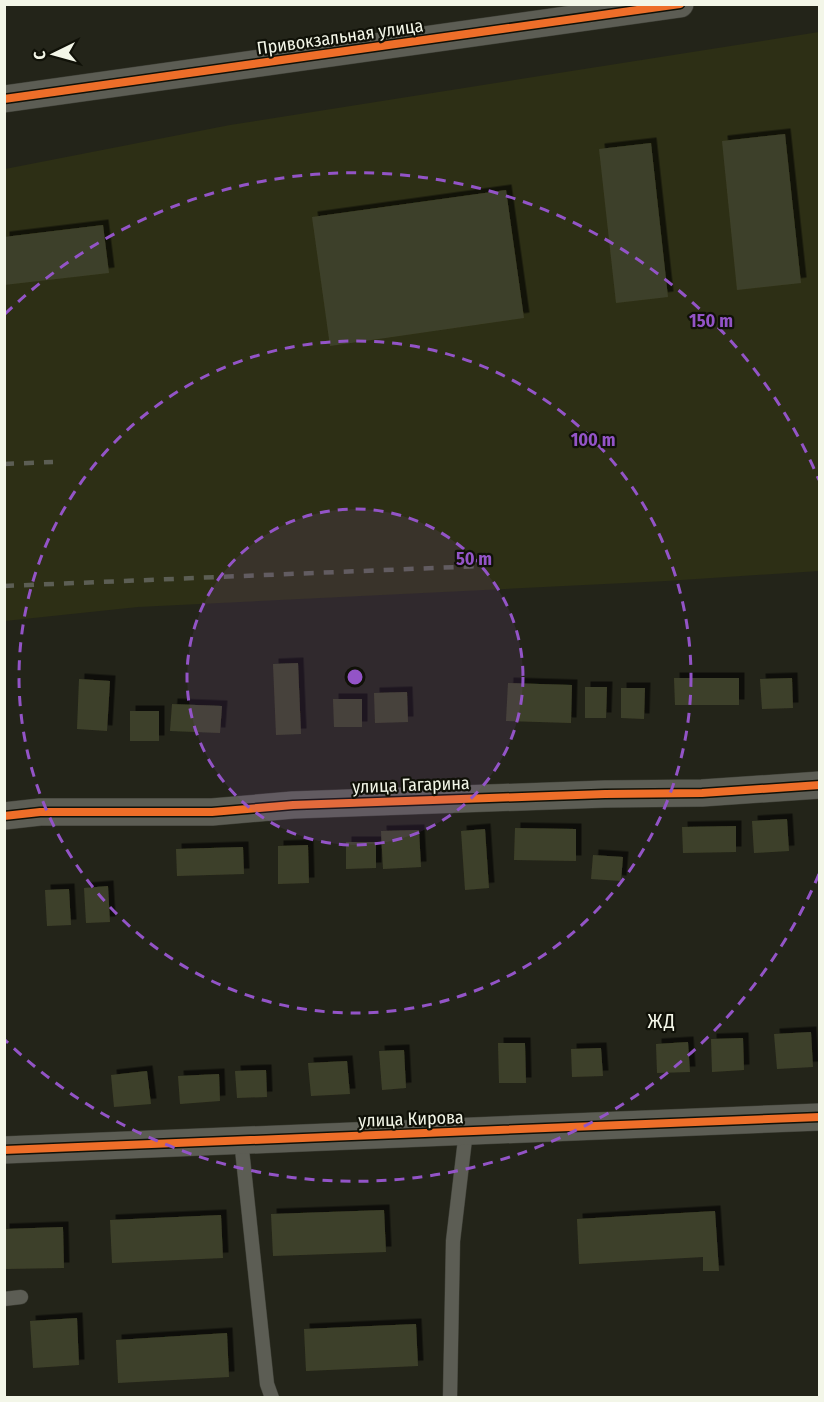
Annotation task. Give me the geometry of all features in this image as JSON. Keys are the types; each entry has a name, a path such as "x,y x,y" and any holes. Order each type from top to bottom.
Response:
{"street":[{"name":"Привокзальная улица","path":"4,99 625,8 680,4"},
{"name":"улица Гагарина","path":"4,816 39,812 212,812 293,805 593,794 702,793 819,785"},
{"name":"улица Кирова","path":"4,1150 819,1117"}],"lane":[{"path":"450,1398 453,1241 466,1131"},
{"path":"241,1140 267,1384 272,1398"},
{"path":"4,1299 21,1298"}],"shaded area":[{"path":"819,32 819,571 666,581 138,607 5,621 5,169 230,125"}],"building":[{"path":"785,134 801,283 737,290 722,141"},
{"path":"651,143 668,297 616,303 599,149"},
{"path":"506,190 524,318 330,346 312,217"},
{"path":"103,225 109,273 4,285 4,237"},
{"path":"298,663 301,734 276,735 273,664"},
{"path":"674,678 739,678 739,705 675,705"},
{"path":"792,678 793,708 762,709 760,679"},
{"path":"79,679 110,681 107,731 77,729"},
{"path":"508,683 572,685 571,723 506,721"},
{"path":"585,687 607,687 606,718 585,718"},
{"path":"621,688 645,688 644,719 621,718"},
{"path":"407,692 408,722 375,723 374,693"},
{"path":"333,699 362,699 362,727 334,727"},
{"path":"172,704 222,706 220,733 170,731"},
{"path":"130,711 159,711 159,741 130,741"},
{"path":"787,819 789,851 754,853 752,821"},
{"path":"736,826 736,852 683,853 682,827"},
{"path":"515,828 576,829 576,861 514,860"},
{"path":"485,829 489,888 465,890 461,831"},
{"path":"419,830 421,867 383,869 381,831"},
{"path":"346,842 376,842 376,868 346,869"},
{"path":"308,845 309,883 278,884 278,846"},
{"path":"243,847 244,874 177,876 176,849"},
{"path":"593,855 623,857 621,881 591,879"},
{"path":"108,886 110,922 86,923 84,888"},
{"path":"69,889 71,925 47,926 45,890"},
{"path":"811,1032 813,1067 777,1069 774,1034"},
{"path":"743,1038 744,1070 712,1072 711,1039"},
{"path":"688,1042 690,1072 657,1073 656,1044"},
{"path":"498,1043 525,1043 526,1083 499,1083"},
{"path":"601,1048 603,1076 572,1077 571,1049"},
{"path":"404,1050 406,1088 382,1090 379,1051"},
{"path":"347,1061 350,1094 311,1096 308,1063"},
{"path":"266,1070 267,1097 237,1098 235,1071"},
{"path":"147,1071 151,1104 114,1107 111,1075"},
{"path":"219,1074 220,1101 180,1104 178,1076"},
{"path":"384,1210 386,1252 273,1256 271,1214"},
{"path":"715,1211 719,1271 703,1271 703,1257 579,1264 577,1219"},
{"path":"221,1215 223,1258 112,1263 110,1220"},
{"path":"63,1227 64,1268 4,1269 4,1229"},
{"path":"77,1318 79,1365 33,1368 30,1321"},
{"path":"416,1324 418,1366 306,1371 304,1329"},
{"path":"227,1333 229,1377 118,1383 116,1340"}],"railway":[{"path":"4,464 53,462"},
{"path":"4,586 481,566"}],"cycle path":[{"path":"4,99 680,4"},
{"path":"4,816 40,812 212,812 293,805 605,794 702,793 820,785"},
{"path":"4,1150 820,1117"}],"district":[{"name":"ЖД","path":"662,1021"}]}
